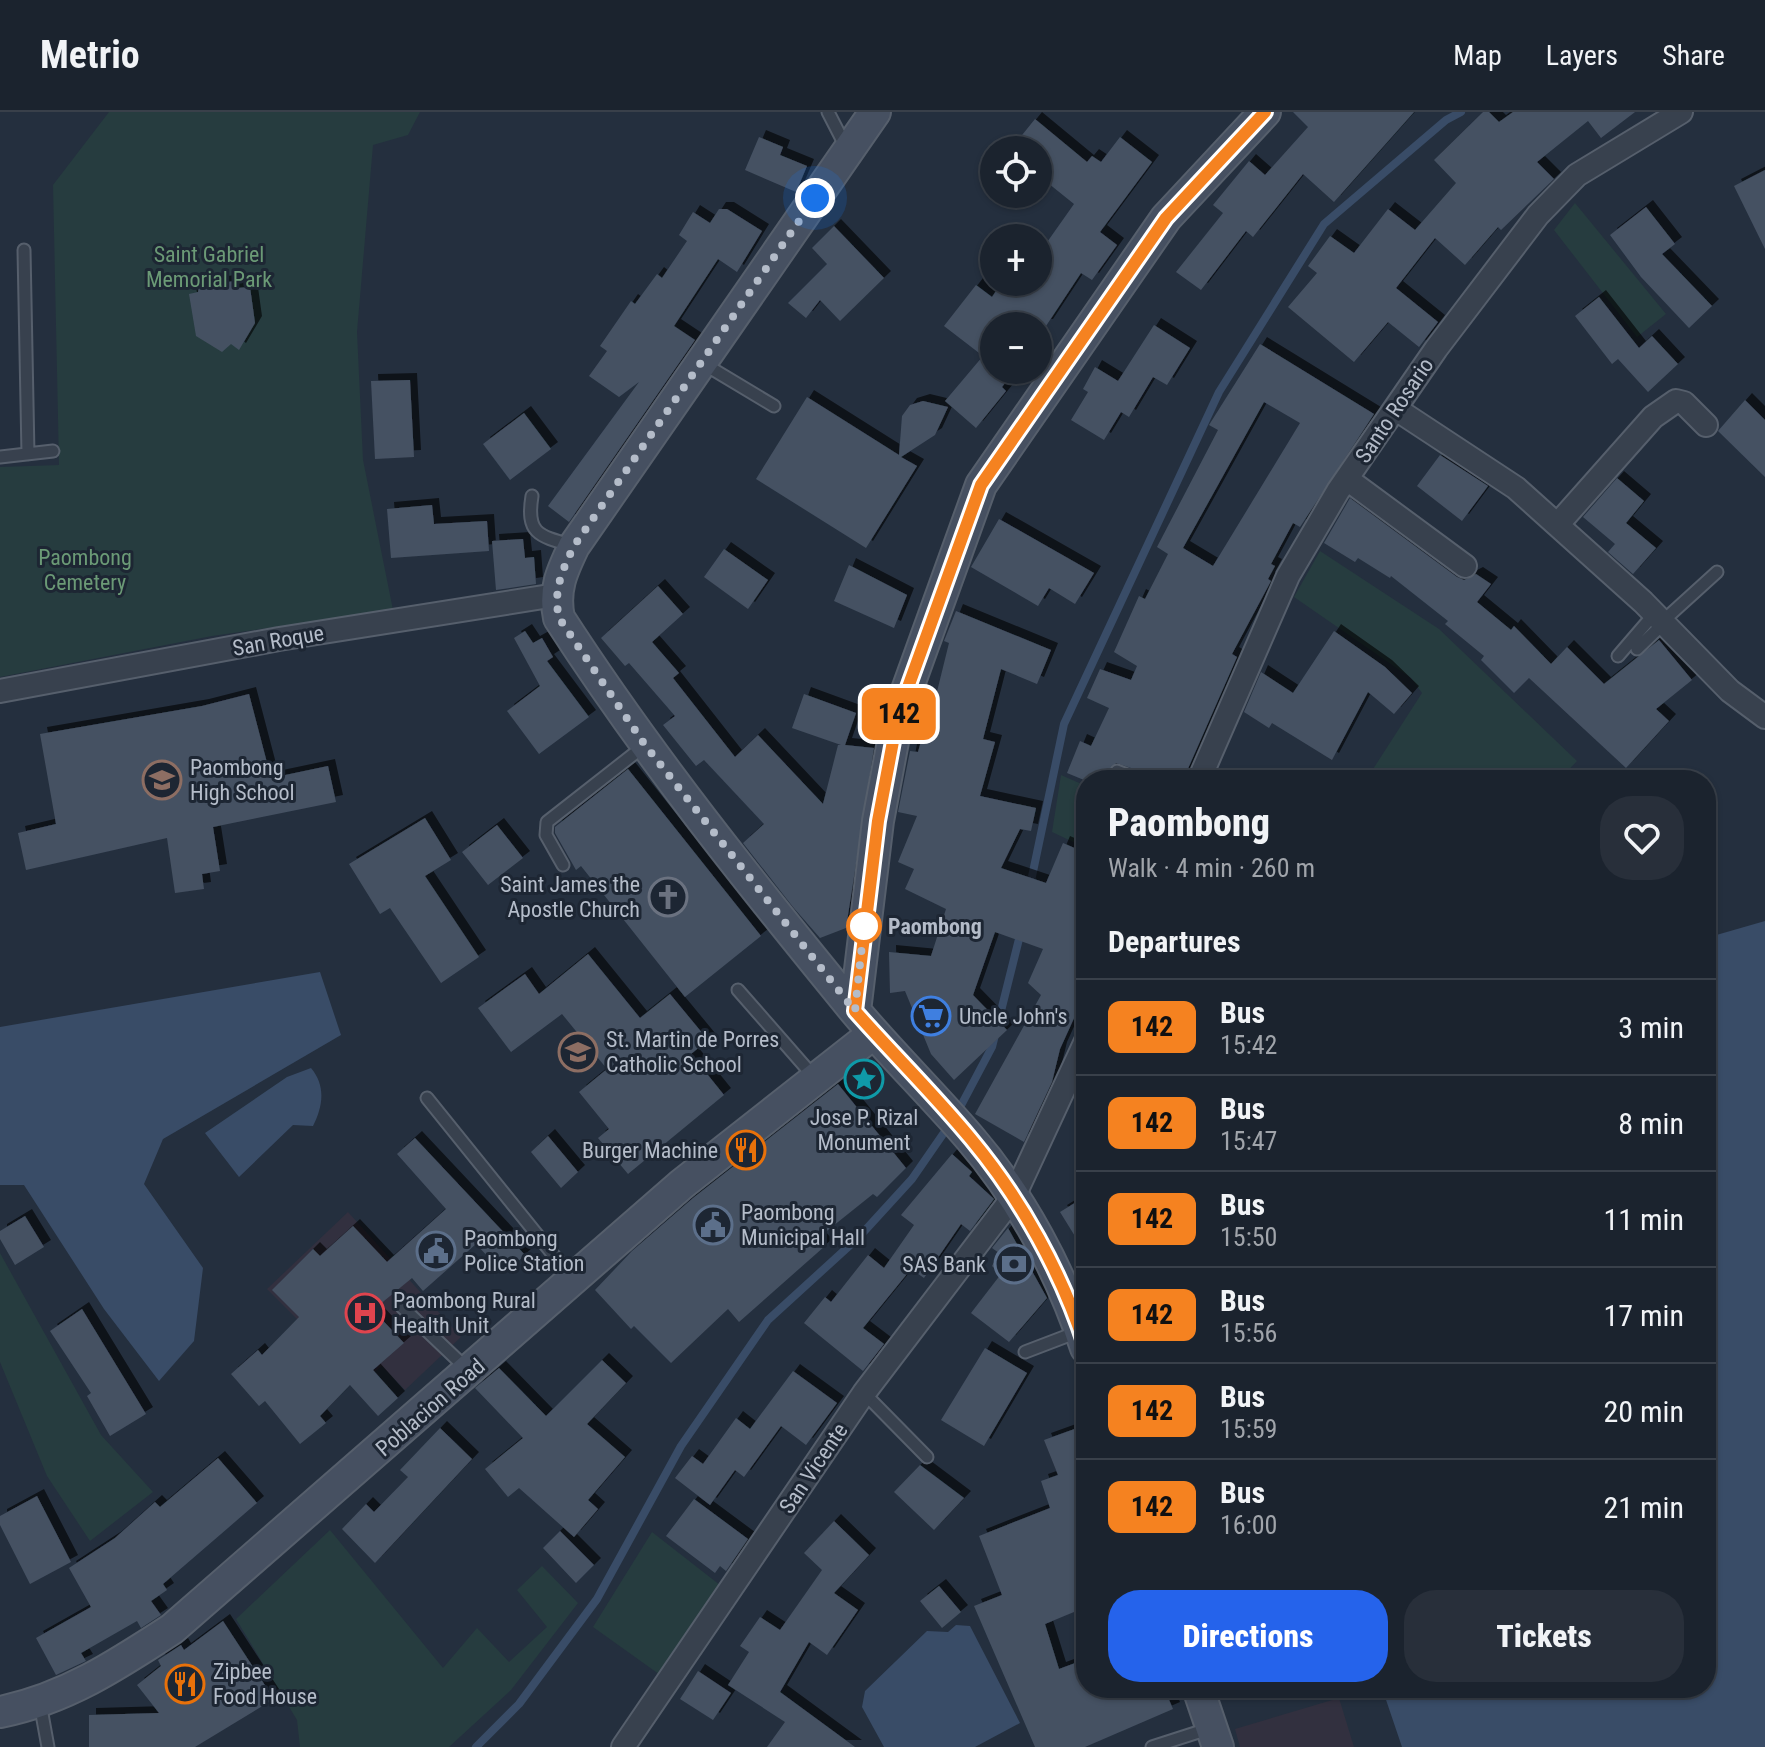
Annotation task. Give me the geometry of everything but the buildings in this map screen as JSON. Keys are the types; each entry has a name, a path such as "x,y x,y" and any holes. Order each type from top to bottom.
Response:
{"main road":[{"path":"875,112 574,546 558,580 559,618 645,745 865,1022 970,1138 1014,1196 1076,1319"},
{"path":"865,1022 878,821 898,715 981,485 1166,218 1265,112"},
{"name":"Poblacion Road","path":"0,1712 40,1703 90,1681 172,1629 682,1184 815,1079 865,1022"},
{"path":"1201,1698 1215,1737"}],"street":[{"name":"Santo Rosario","path":"1203,770 1288,576 1347,479 1436,349 1557,195 1577,175 1681,112"},
{"path":"1558,524 1653,417 1676,401 1684,403 1706,425"},
{"path":"1396,409 1516,488 1661,619 1730,691 1765,717"},
{"path":"1347,479 1465,566"},
{"name":"San Roque","path":"0,691 279,639 556,595"},
{"path":"1014,1196 1076,1063"},
{"name":"San Vicente","path":"623,1747 864,1393 1014,1196"}],"lane":[{"path":"828,112 848,151"},
{"path":"24,250 28,454"},
{"path":"700,361 774,406"},
{"path":"0,457 53,451"},
{"path":"532,496 531,524 537,533 574,546"},
{"path":"1618,656 1717,572"},
{"path":"1637,649 1661,619"},
{"path":"563,865 546,835 547,822 645,745"},
{"path":"738,990 815,1079"},
{"path":"427,1098 575,1280"},
{"path":"402,1307 470,1372"},
{"path":"1025,1352 1076,1341"},
{"path":"864,1393 927,1457"},
{"path":"40,1703 48,1747"},
{"path":"1152,1747 1215,1737"}],"shaded area":[{"name":"Paombong Rural Health Unit","path":"348,1212 461,1337 405,1390 382,1366 361,1383 267,1289"},
{"path":"1339,1698 1354,1747 1240,1747 1235,1729"}],"green space":[{"name":"Saint Gabriel Memorial Park","path":"109,112 420,112 408,135 373,145 357,332 363,460 393,610 212,636 0,677 0,467 59,465 53,185"},
{"path":"1575,203 1666,314 1637,337 1554,230"},
{"path":"1320,551 1439,629 1577,761 1568,770 1372,770 1422,693 1411,678 1294,597"},
{"path":"1061,775 1076,782 1076,843 1052,832"},
{"path":"0,1253 101,1435 153,1492 90,1541 47,1476 0,1362"},
{"path":"330,1530 443,1668 477,1628 509,1662 547,1627 517,1590 542,1566 578,1603 511,1690 449,1747 300,1747 297,1720 236,1619"},
{"path":"652,1532 725,1589 663,1677 593,1627"}],"water":[{"path":"1765,921 1765,1747 1402,1747 1385,1698 1716,1698 1716,935"},
{"path":"320,972 341,1035 163,1139 144,1184 203,1268 194,1341 159,1381 104,1309 24,1185 0,1185 0,1027"},
{"path":"311,1068 321,1089 319,1111 313,1126 293,1125 239,1177 205,1133 287,1077"},
{"path":"956,1625 970,1626 1020,1723 975,1747 884,1747 862,1707 865,1691 927,1631 948,1632"}],"waterway":[{"path":"1030,886 1064,724 1219,392 1324,224 1446,120 1461,112"},
{"path":"957,1113 992,1047 1021,931"},
{"path":"476,1747 519,1704 597,1599 681,1446 768,1320 859,1237 912,1179 950,1124"}],"bus line":[{"name":"142","path":"1076,1319 1014,1196 970,1138 855,1011 878,821 898,715 981,485 1166,218 1265,112"}],"place":[{"name":"Paombong High School","path":"162,780"},
{"name":"Saint James the Apostle Church","path":"668,897"},
{"name":"Paombong","path":"864,926"},
{"name":"Uncle John's","path":"931,1016"},
{"name":"St. Martin de Porres Catholic School","path":"578,1052"},
{"name":"Jose P. Rizal Monument","path":"864,1079"},
{"name":"Burger Machine","path":"746,1150"},
{"name":"Paombong Municipal Hall","path":"713,1225"},
{"name":"Paombong Police Station","path":"436,1251"},
{"name":"SAS Bank","path":"1014,1264"},
{"name":"Paombong Rural Health Unit","path":"365,1313"},
{"name":"Zipbee Food House","path":"185,1684"}],"route":[{"path":"815,198 574,546 558,580 556,605 559,618 645,745 855,1011 864,926"}],"park label":[{"name":"Paombong Cemetery","path":"85,570"}]}
